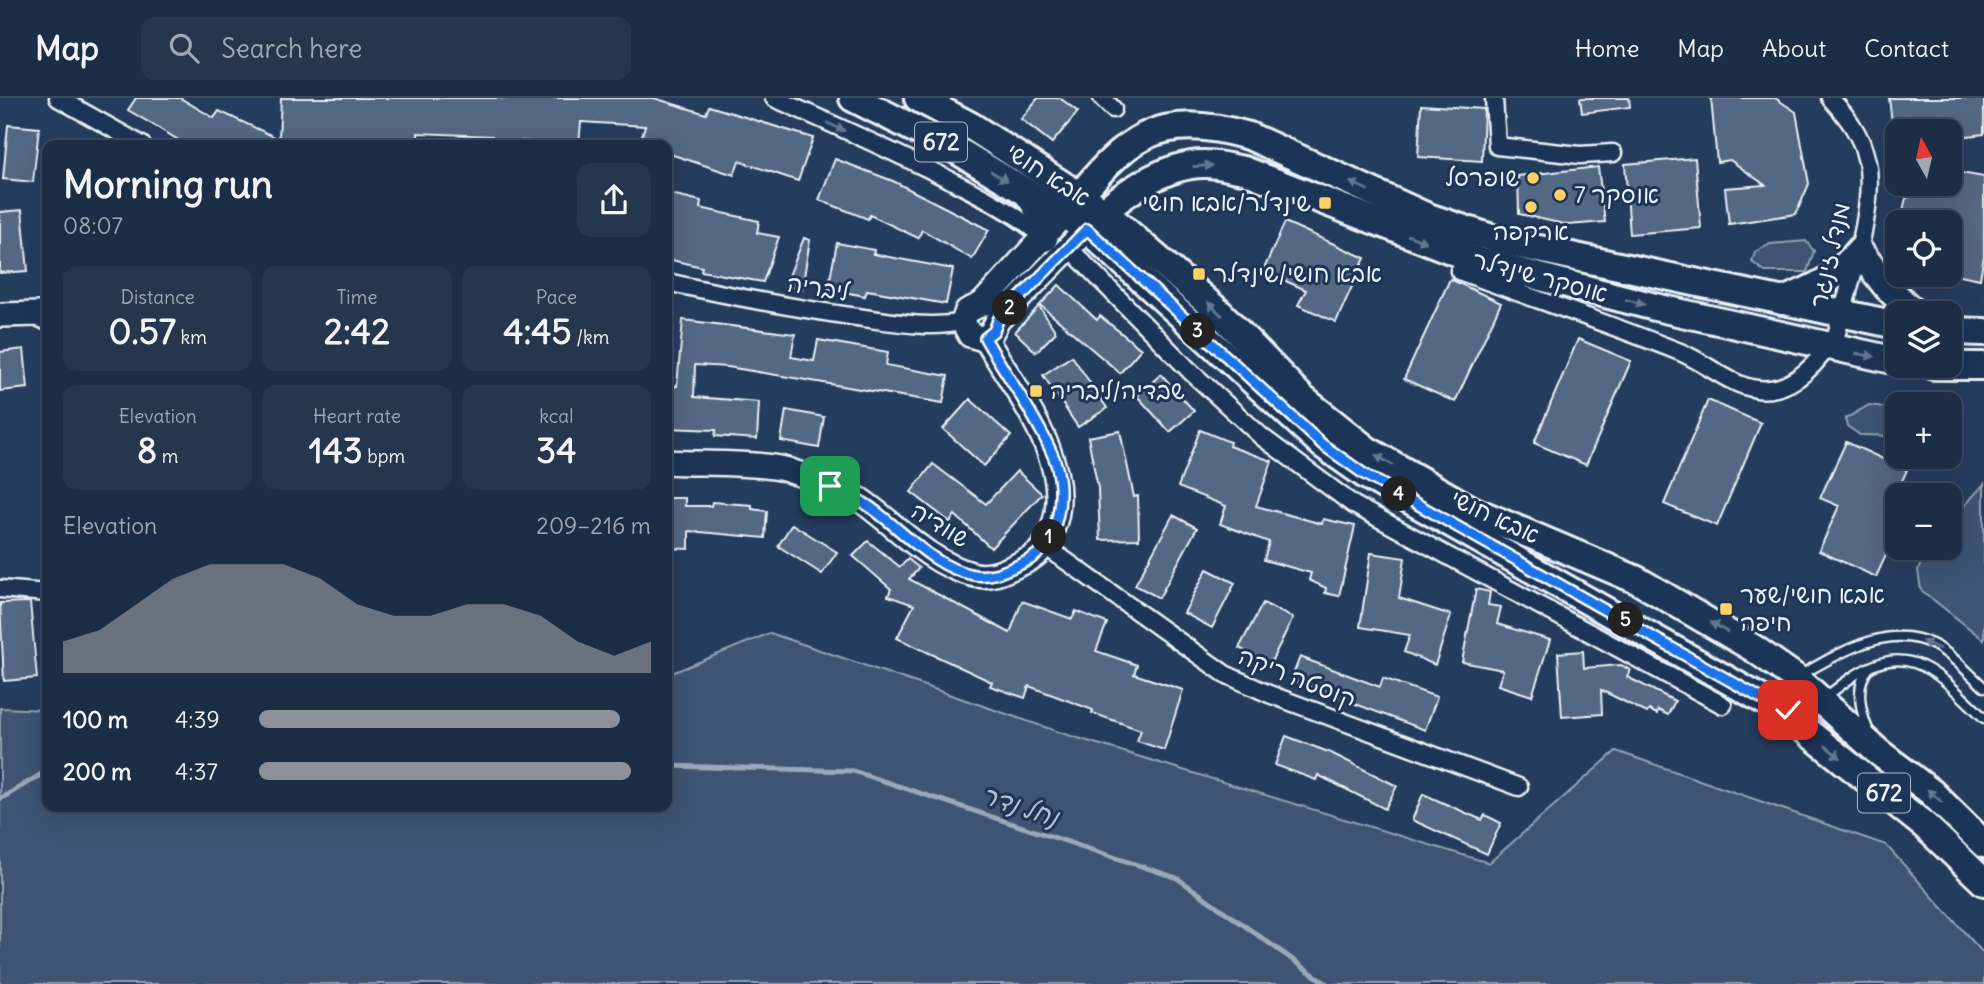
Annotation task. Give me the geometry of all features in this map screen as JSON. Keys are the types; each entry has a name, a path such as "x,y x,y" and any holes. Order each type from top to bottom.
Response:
{"main road":[{"name":"אבא חושי","path":"853,98 920,130 1027,193 1072,205"},
{"name":"אבא חושי","path":"918,98 971,126 1048,175 1072,205 1086,229 1323,445 1364,474 1780,709 1926,826 1984,882"},
{"name":"אוסקר שינדלר","path":"1072,205 1102,168 1144,134 1163,128 1184,126 1226,130 1249,136 1453,227 1501,241 1885,323"},
{"name":"אוסקר שינדלר","path":"1086,229 1139,185 1203,163 1244,170 1479,261 1833,349 1885,359"},
{"name":"אוסקר שינדלר","path":"1048,175 1078,177 1102,168"},
{"path":"1139,185 1135,201 1149,249"},
{"path":"1027,193 1040,212 1042,239"},
{"name":"אבא חושי","path":"1086,229 1149,249 1220,313 1303,399 1367,450 1472,510 1637,580 1753,648 1796,678 1877,751 1931,792 1984,844"},
{"path":"1782,301 1821,286 1842,272 1859,251 1902,301"},
{"path":"1962,331 1984,332"},
{"path":"1962,366 1984,366"}],"street":[{"path":"58,98 133,140"},
{"name":"אבא חושי","path":"774,98 988,199 1027,222 1042,239"},
{"path":"1494,98 1497,146 1580,155 1613,153"},
{"name":"מנדל זינגר","path":"1830,98 1856,131 1867,159 1869,183 1859,251 1840,314 1833,349"},
{"path":"988,321 1042,239 1072,205"},
{"path":"963,322 971,335 1086,229"},
{"name":"אבא חושי","path":"1086,229 1190,371 1262,437 1354,505 1723,705"},
{"path":"1459,271 1681,352 1759,390 1794,381 1816,363 1827,347 1833,349"},
{"name":"ליבריה","path":"672,283 820,312 891,322 944,326 963,322"},
{"path":"0,315 42,316"},
{"path":"988,321 1054,459 1061,494 1054,526 1045,546"},
{"name":"שוודיה","path":"672,462 784,469 865,503 904,538 952,566 974,575 997,574 1033,558 1045,546"},
{"name":"קוסטה ריקה","path":"1045,546 1225,674 1269,694 1519,787"},
{"path":"0,589 42,593"}],"lane":[{"path":"1796,678 1868,641 1896,637 1933,644 1984,687"},
{"path":"1780,709 1803,709 1872,665 1904,660 1925,665 1936,672 1984,718"},
{"path":"1872,665 1863,678 1860,700 1864,719 1877,751"}],"shaded area":[{"path":"1806,241 1814,251 1807,272 1765,272 1752,262 1755,252 1770,244"},
{"path":"1869,405 1885,407 1885,436 1860,435 1847,426 1845,419"},
{"path":"1984,484 1984,640 1921,590 1918,571 1922,560 1962,560 1962,509"},
{"path":"770,633 1068,735 1489,863 1616,751 1886,845 1984,954 1984,984 0,984 0,708 42,710 42,812 672,812 672,673"}],"building":[{"path":"136,98 180,98 214,118 219,111 279,139 281,98 654,98 706,114 709,106 813,138 798,181 739,161 734,175 672,155 672,140 641,140 645,126 581,122 579,140 491,140 492,136 418,133 418,140 179,140 128,110"},
{"path":"1038,98 1060,98 1078,112 1052,143 1021,119"},
{"path":"1580,98 1629,98 1630,107 1582,113"},
{"path":"1711,98 1775,98 1796,112 1809,184 1796,214 1729,224 1725,188 1765,185 1730,160 1717,162"},
{"path":"1889,98 1984,98 1984,134 1962,137 1962,119 1892,119"},
{"path":"1421,105 1484,109 1482,161 1418,157"},
{"path":"8,125 39,128 33,182 3,179"},
{"path":"1695,158 1701,228 1630,234 1625,164"},
{"path":"835,159 893,181 989,230 972,259 922,230 918,238 870,215 868,219 819,200"},
{"name":"אוסקר 7","path":"1598,167 1605,222 1568,225 1519,214 1518,176"},
{"path":"1962,173 1984,177 1984,256 1980,279 1962,275 1962,210 1903,210 1906,198 1962,196"},
{"path":"672,194 701,201 700,208 759,221 757,233 779,237 763,282 701,271 702,267 672,260"},
{"path":"22,210 28,271 0,273 0,212"},
{"path":"1285,222 1365,258 1336,322 1298,305 1306,290 1263,271"},
{"path":"804,238 810,240 802,289 785,286"},
{"path":"837,243 874,250 873,254 953,269 946,304 867,290 865,296 828,289"},
{"path":"1450,279 1501,303 1455,402 1404,379"},
{"path":"1059,285 1097,320 1100,316 1141,349 1120,373 1040,305"},
{"path":"1039,306 1056,332 1036,352 1015,332"},
{"path":"683,320 795,334 791,357 814,361 818,340 888,352 886,365 948,376 943,403 728,367 695,365 694,397 759,402 757,439 715,436 716,430 672,428 672,386 677,386"},
{"path":"1578,339 1631,361 1586,465 1534,443"},
{"path":"24,349 28,388 0,391 0,352"},
{"path":"1072,356 1107,408 1078,427 1043,375"},
{"path":"1161,374 1194,411 1170,432 1137,396"},
{"path":"970,399 1011,436 984,466 943,429"},
{"path":"1708,400 1761,423 1717,526 1664,504"},
{"path":"786,410 824,417 819,448 781,441"},
{"path":"1200,430 1230,442 1229,446 1272,461 1256,506 1322,524 1323,519 1355,526 1339,596 1325,593 1326,588 1309,580 1311,573 1264,560 1269,542 1220,524 1226,506 1178,487"},
{"path":"1120,431 1134,497 1138,496 1139,539 1100,540 1098,488 1088,437"},
{"path":"1846,442 1885,460 1885,469 1907,470 1901,483 1885,483 1885,557 1876,577 1819,551 1839,506 1820,498"},
{"path":"933,464 986,504 1017,471 1042,494 991,548 955,515 950,522 911,492"},
{"path":"672,498 685,498 685,506 711,506 712,502 752,505 752,509 767,511 765,538 689,531 689,549 672,548"},
{"path":"1173,515 1197,528 1159,598 1135,585"},
{"path":"792,524 837,552 822,574 778,546"},
{"path":"868,541 900,567 908,559 919,568 909,579 1010,633 1022,601 1072,619 1076,611 1107,623 1096,651 1137,665 1134,674 1183,690 1164,750 1137,741 1141,730 1029,686 1025,698 990,686 992,682 897,638 914,605 888,596 891,589 853,556"},
{"path":"1371,553 1405,558 1399,598 1451,615 1435,665 1404,652 1410,635 1360,627"},
{"path":"1207,569 1235,583 1212,628 1184,613"},
{"path":"1476,589 1490,592 1488,605 1501,607 1497,624 1550,640 1532,696 1498,685 1503,670 1462,662"},
{"path":"30,602 37,678 4,681 0,603"},
{"path":"1263,603 1293,618 1270,664 1239,648"},
{"path":"1583,651 1584,668 1621,665 1630,670 1627,677 1675,701 1668,715 1658,710 1657,714 1649,710 1647,713 1601,690 1602,714 1562,717 1558,653"},
{"path":"1300,657 1380,687 1383,678 1437,697 1425,730 1291,680"},
{"path":"1286,736 1331,753 1397,786 1385,809 1318,775 1316,780 1275,765"},
{"path":"1423,794 1482,820 1485,815 1501,823 1487,854 1412,820"}],"waterway":[{"name":"נחל נדר","path":"672,766 853,771 1177,878 1327,984"},
{"name":"נחל נדר","path":"0,799 42,774"}],"place":[{"name":"שופרסל","path":"1533,178"},
{"name":"אוסקר 7","path":"1560,195"},
{"name":"שינדלר/אבא חושי","path":"1325,203"},
{"name":"ארקפה","path":"1531,207"},
{"name":"אבא חושי/שינדלר","path":"1199,274"},
{"name":"שבדיה/ליבריה","path":"1036,391"},
{"name":"אבא חושי/שער חיפה","path":"1726,609"}],"route":[{"path":"830,486 865,503 904,538 952,566 974,575 997,574 1033,558 1045,546 1054,526 1061,494 1054,459 985,338 994,331 998,320 1087,229 1323,445 1364,474 1780,709 1788,710"}]}
